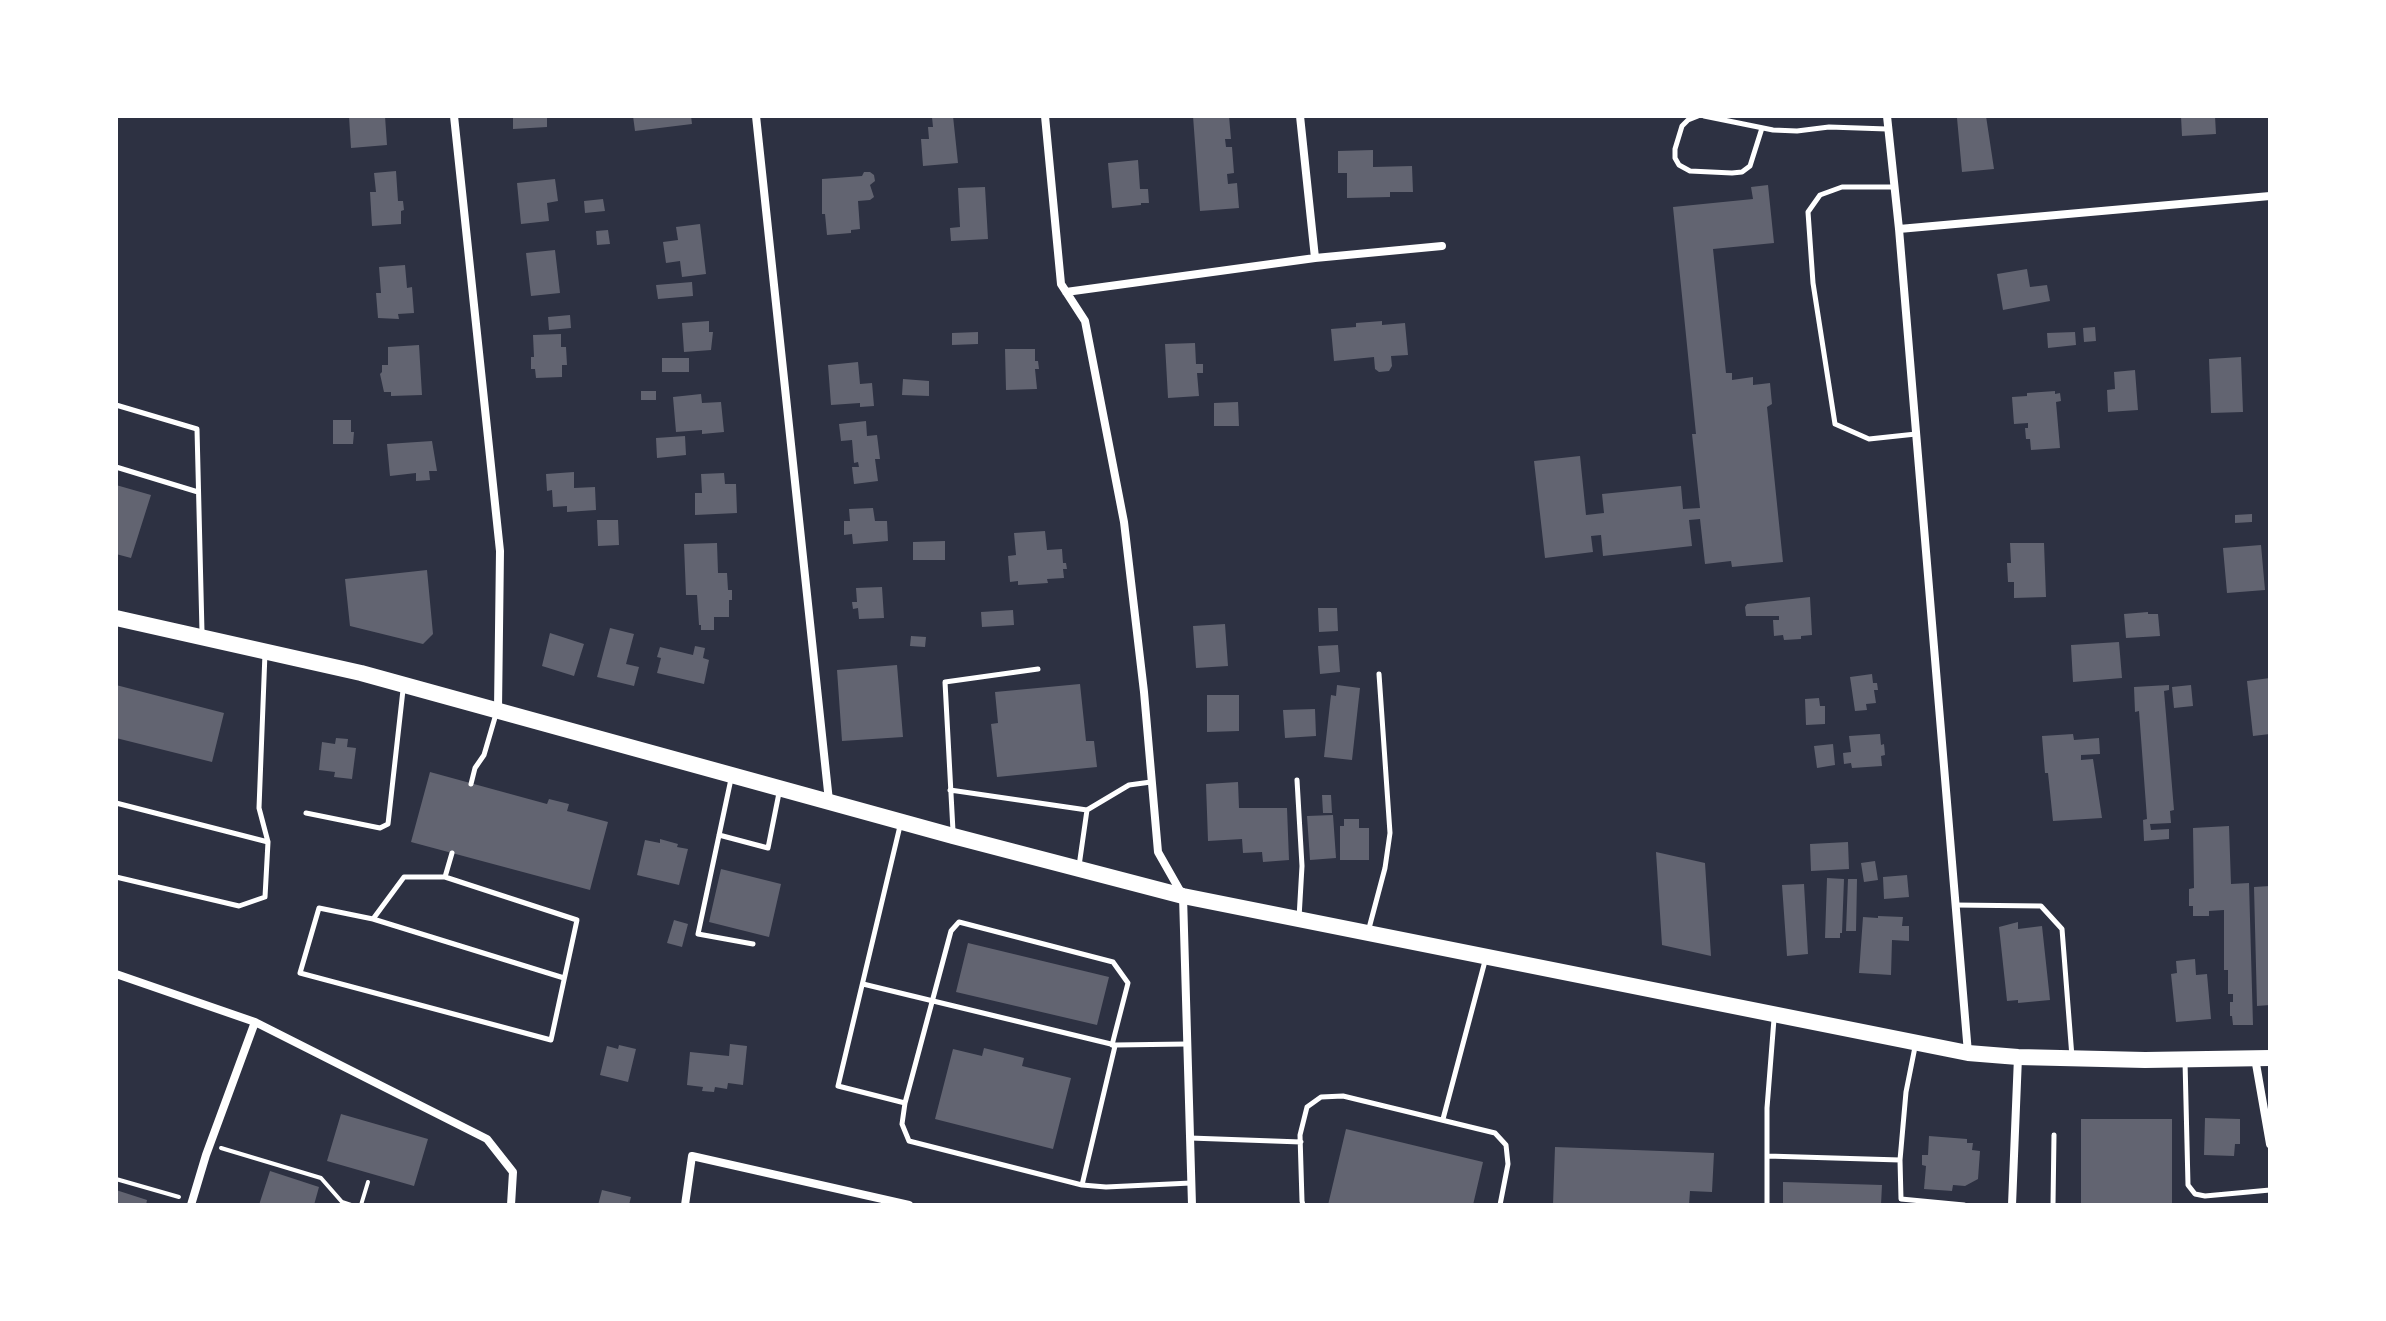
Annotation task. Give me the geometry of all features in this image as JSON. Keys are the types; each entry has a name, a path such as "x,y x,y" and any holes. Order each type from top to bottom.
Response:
{"main road":[{"path":"116,618 498,709 953,836 1183,896 1968,1053 2185,1060 2262,1058"}],"street":[{"path":"454,116 500,551 498,709"},
{"path":"756,116 829,801"},
{"path":"1045,116 1061,284 1085,321 1124,522 1144,692 1158,852 1183,896 1192,1205"},
{"path":"1300,116 1315,258"},
{"path":"1887,116 1968,1053"},
{"path":"1899,229 2270,196"},
{"path":"1066,292 1315,258 1442,246"},
{"path":"116,974 255,1022 487,1139 513,1172 511,1205"},
{"path":"192,1203 255,1022"},
{"path":"2012,1205 2018,1057"},
{"path":"2262,1058 2270,1144"},
{"path":"685,1205 692,1156 909,1205"}],"lane":[{"path":"1762,128 1750,166 1742,172 1690,171 1679,165 1675,158 1682,126 1688,120 1701,116 1762,128 1797,131 1829,127 1888,130"},
{"path":"1894,187 1842,187 1820,195 1808,212 1813,283 1835,424 1869,439 1916,434"},
{"path":"116,405 197,429 202,638"},
{"path":"116,467 198,492"},
{"path":"116,877 239,906 265,897 268,842 259,808 265,652"},
{"path":"953,836 945,682 1038,669"},
{"path":"1367,933 1385,868 1390,833 1379,674"},
{"path":"306,813 380,828 388,824 404,685"},
{"path":"471,784 475,768 484,755 498,709"},
{"path":"732,774 698,934 753,944"},
{"path":"1297,780 1302,866 1299,919"},
{"path":"950,790 1087,810 1129,785 1152,782"},
{"path":"719,835 768,848 780,788"},
{"path":"116,803 268,842"},
{"path":"1078,869 1087,810"},
{"path":"902,821 838,1086 905,1103"},
{"path":"445,877 452,853"},
{"path":"373,919 404,877 445,877 577,920 551,1040 300,973 319,908 373,919 564,978"},
{"path":"1955,905 2041,906 2062,929 2072,1058"},
{"path":"1082,1185 1128,983 1113,962 959,922 951,931 905,1103 902,1124 909,1141 1082,1185 1106,1187 1191,1183"},
{"path":"1443,1119 1487,957"},
{"path":"863,984 1114,1045 1187,1044"},
{"path":"1767,1205 1767,1108 1774,1014"},
{"path":"1916,1042 1906,1092 1900,1160 1901,1199 1964,1205"},
{"path":"2185,1060 2188,1185 2195,1194 2205,1196 2270,1190"},
{"path":"1303,1205 1301,1142 1307,1107 1321,1097 1343,1096 1495,1133 1506,1145 1508,1164 1500,1205"},
{"path":"2053,1205 2054,1135"},
{"path":"1189,1138 1301,1142"},
{"path":"1767,1156 1900,1160"}],"path":[{"path":"210,1144 321,1178 342,1202 351,1205"},
{"path":"116,1179 192,1203"},
{"path":"361,1205 368,1182"}],"building":[{"path":"349,116 385,116 387,145 351,148"},
{"path":"513,116 547,116 547,127 513,129"},
{"path":"633,116 691,116 692,124 635,131"},
{"path":"953,116 958,163 923,166 921,139 929,139 928,127 933,127 932,117"},
{"path":"1193,116 1229,116 1231,139 1225,139 1226,147 1232,147 1234,173 1227,174 1228,184 1237,183 1239,208 1200,211"},
{"path":"1986,116 1994,169 1962,172 1957,118"},
{"path":"2181,116 2215,116 2216,134 2182,136"},
{"path":"1373,150 1373,167 1412,166 1413,192 1390,192 1390,197 1347,198 1347,173 1338,173 1338,151"},
{"path":"1138,160 1140,189 1148,189 1149,203 1112,208 1108,163"},
{"path":"396,171 398,201 403,201 404,210 401,211 401,224 372,226 370,192 376,192 374,173"},
{"path":"864,172 874,175 875,181 870,185 874,197 858,201 860,229 827,235 825,214 822,214 822,179 862,176"},
{"path":"555,179 558,201 547,203 549,221 521,224 517,183"},
{"path":"1768,185 1774,243 1713,249 1726,373 1732,373 1732,380 1753,377 1753,385 1770,383 1772,404 1767,407 1783,562 1732,567 1731,561 1705,564 1700,519 1689,520 1692,546 1603,556 1601,535 1591,536 1593,552 1545,558 1534,461 1580,456 1586,515 1604,513 1602,494 1681,486 1683,509 1700,508 1692,434 1696,434 1673,207 1753,199 1751,187"},
{"path":"985,187 988,239 951,241 950,228 960,227 958,188"},
{"path":"603,199 605,211 585,213 584,201"},
{"path":"700,224 706,274 682,277 680,261 666,263 663,242 678,240 676,227"},
{"path":"608,230 610,244 597,245 596,231"},
{"path":"555,250 560,293 531,296 526,253"},
{"path":"405,265 407,288 412,287 414,313 398,314 399,319 378,318 376,293 381,293 379,267"},
{"path":"2027,269 2030,287 2047,285 2050,301 2003,310 1997,274"},
{"path":"692,282 693,296 658,299 656,285"},
{"path":"570,315 571,328 549,330 548,317"},
{"path":"709,321 709,332 713,332 711,350 684,352 682,323"},
{"path":"1382,321 1382,325 1405,323 1408,355 1391,356 1389,371 1379,372 1375,369 1374,357 1334,361 1331,329"},
{"path":"2095,327 2096,341 2084,342 2083,328"},
{"path":"978,332 978,344 952,345 952,333"},
{"path":"2075,332 2076,345 2048,348 2047,333"},
{"path":"561,334 561,347 566,347 567,365 562,365 562,377 536,378 535,369 531,369 533,335"},
{"path":"1195,343 1196,364 1203,364 1203,373 1197,373 1199,396 1168,398 1165,344"},
{"path":"419,345 422,395 391,396 391,392 384,392 380,374 382,365 388,365 388,347"},
{"path":"1005,349 1035,349 1039,369 1035,369 1037,389 1006,390"},
{"path":"2241,357 2243,412 2211,413 2209,359"},
{"path":"662,358 689,358 689,372 662,372"},
{"path":"858,362 860,384 872,383 874,406 860,407 860,403 831,405 828,365"},
{"path":"2135,370 2138,410 2108,412 2107,390 2115,389 2114,372"},
{"path":"903,379 929,381 929,396 902,395"},
{"path":"641,391 656,391 656,400 641,400"},
{"path":"2055,391 2055,394 2060,393 2061,401 2056,402 2060,448 2031,450 2030,439 2026,439 2028,423 2014,424 2012,397"},
{"path":"701,394 702,403 721,402 724,432 676,432 673,397"},
{"path":"1238,402 1239,426 1214,426 1214,403"},
{"path":"333,420 351,420 353,444 333,444"},
{"path":"866,421 867,436 877,435 880,459 875,459 878,481 854,484 852,467 859,467 858,462 854,463 852,440 841,441 839,424"},
{"path":"685,436 686,455 657,458 656,438"},
{"path":"432,441 437,471 429,471 430,480 416,481 416,473 390,476 387,444"},
{"path":"574,472 574,488 595,487 596,510 567,512 567,506 553,507 552,490 547,491 546,474"},
{"path":"724,473 725,484 736,484 737,513 695,515 695,493 702,493 701,474"},
{"path":"116,485 151,495 131,558 116,554"},
{"path":"873,508 875,521 887,521 888,541 853,544 852,534 844,535 844,521 850,521 849,509"},
{"path":"2252,514 2252,522 2235,523 2235,515"},
{"path":"597,520 618,520 619,545 598,546"},
{"path":"1045,531 1047,550 1062,549 1063,563 1066,563 1067,569 1063,569 1064,578 1047,579 1048,583 1018,585 1018,581 1010,582 1008,556 1016,555 1014,533"},
{"path":"945,541 945,560 913,560 913,542"},
{"path":"717,543 718,573 727,573 728,590 732,590 729,617 714,617 714,630 701,630 697,595 686,595 684,544"},
{"path":"2010,543 2044,543 2046,597 2014,598 2014,582 2008,582"},
{"path":"2261,545 2265,590 2227,593 2223,548"},
{"path":"427,570 433,634 423,644 350,626 345,579"},
{"path":"882,587 884,618 859,619 858,608 853,609 852,602 857,602 856,588"},
{"path":"1810,597 1812,635 1801,636 1801,639 1784,640 1783,635 1774,636 1773,620 1779,620 1779,616 1746,616 1747,604"},
{"path":"1318,608 1337,608 1338,631 1319,632"},
{"path":"1013,610 1014,625 982,627 981,612"},
{"path":"2124,614 2158,614 2160,636 2126,638"},
{"path":"1225,624 1228,666 1196,668 1193,626"},
{"path":"610,628 634,634 626,664 639,667 634,686 597,677"},
{"path":"550,633 584,644 574,676 542,666"},
{"path":"911,636 926,637 925,647 910,646"},
{"path":"2119,642 2122,678 2073,682 2071,645"},
{"path":"1338,645 1340,672 1320,674 1318,646"},
{"path":"695,646 705,648 703,658 709,660 704,684 657,673 660,647 693,655"},
{"path":"897,665 903,737 842,741 837,670"},
{"path":"1872,674 1878,690 1874,690 1876,703 1866,704 1867,710 1855,711 1850,677"},
{"path":"2270,678 2270,734 2253,736 2247,681"},
{"path":"1080,684 1086,741 1094,741 1097,767 997,777 991,724 998,723 995,692"},
{"path":"116,685 224,713 212,762 116,738"},
{"path":"1337,685 1360,688 1352,760 1324,757 1331,695 1336,696"},
{"path":"2169,685 2169,690 2164,691 2174,810 2170,811 2171,823 2150,824 2151,830 2169,829 2169,839 2144,841 2143,820 2147,819 2139,711 2135,712 2134,687"},
{"path":"2191,685 2193,706 2174,708 2172,687"},
{"path":"1207,695 1239,695 1239,731 1207,732"},
{"path":"1819,698 1820,706 1825,706 1825,724 1806,725 1805,699"},
{"path":"1315,709 1316,736 1285,738 1283,710"},
{"path":"1880,734 1885,755 1881,756 1882,766 1852,768 1851,763 1844,764 1843,753 1851,752 1849,736"},
{"path":"2073,734 2074,740 2099,738 2100,754 2081,755 2081,760 2093,759 2102,818 2053,821 2042,736"},
{"path":"336,738 348,739 347,747 356,748 352,779 334,777 335,772 319,770 322,742 335,744"},
{"path":"1833,744 1835,765 1817,768 1814,746"},
{"path":"430,772 547,804 549,799 569,804 567,811 608,822 590,890 411,842"},
{"path":"1238,782 1239,808 1287,808 1289,860 1263,862 1262,852 1243,853 1242,839 1208,841 1206,784"},
{"path":"1322,795 1331,795 1332,813 1323,813"},
{"path":"1333,815 1336,858 1310,860 1307,816"},
{"path":"1344,819 1359,819 1359,828 1369,828 1369,860 1340,860 1340,826 1344,826"},
{"path":"2229,826 2231,884 2249,883 2253,1025 2233,1025 2230,1016 2233,994 2228,994 2228,970 2224,970 2224,910 2209,911 2209,916 2193,916 2193,906 2189,906 2189,889 2194,888 2193,828"},
{"path":"660,839 688,849 679,885 637,875 645,840 660,843"},
{"path":"1848,842 1849,869 1811,871 1810,844"},
{"path":"1656,852 1705,863 1711,956 1662,945"},
{"path":"1875,861 1878,880 1864,882 1861,863"},
{"path":"721,869 781,884 769,937 709,922"},
{"path":"1907,875 1909,897 1884,899 1883,877"},
{"path":"1827,878 1844,879 1840,938 1825,938"},
{"path":"1848,879 1857,879 1856,931 1846,931"},
{"path":"1804,884 1808,954 1787,956 1782,885"},
{"path":"2270,886 2270,1005 2257,1006 2254,887"},
{"path":"1863,917 1903,917 1902,926 1909,926 1909,941 1892,940 1891,975 1859,973"},
{"path":"674,920 688,924 682,947 667,943"},
{"path":"2018,922 2018,929 2042,926 2050,1000 2007,1001 1999,927"},
{"path":"968,943 1109,977 1097,1025 956,992"},
{"path":"2195,959 2196,975 2207,974 2211,1019 2176,1022 2171,974 2177,973 2176,961"},
{"path":"730,1044 747,1046 743,1085 728,1083 727,1089 715,1087 714,1092 687,1085 690,1052 729,1056"},
{"path":"619,1045 636,1049 628,1082 600,1075 607,1046 618,1049"},
{"path":"984,1048 1024,1058 1022,1066 1071,1078 1053,1149 935,1119 953,1049 982,1056"},
{"path":"341,1114 428,1139 414,1186 327,1161"},
{"path":"2205,1118 2240,1119 2240,1144 2235,1144 2234,1156 2204,1155"},
{"path":"2081,1119 2172,1119 2172,1205 2081,1205"},
{"path":"1346,1129 1483,1162 1473,1205 1328,1205"},
{"path":"1929,1136 1967,1139 1967,1143 1973,1143 1972,1150 1980,1151 1978,1179 1965,1186 1953,1185 1952,1191 1924,1189 1926,1166 1922,1165 1922,1155 1928,1155"},
{"path":"1555,1147 1714,1153 1712,1192 1690,1191 1689,1205 1553,1205"},
{"path":"270,1171 319,1187 314,1205 259,1205"},
{"path":"1783,1182 1882,1185 1881,1205 1783,1205"},
{"path":"116,1190 147,1200 146,1205 116,1205"},
{"path":"602,1190 631,1197 629,1205 598,1205"}]}
